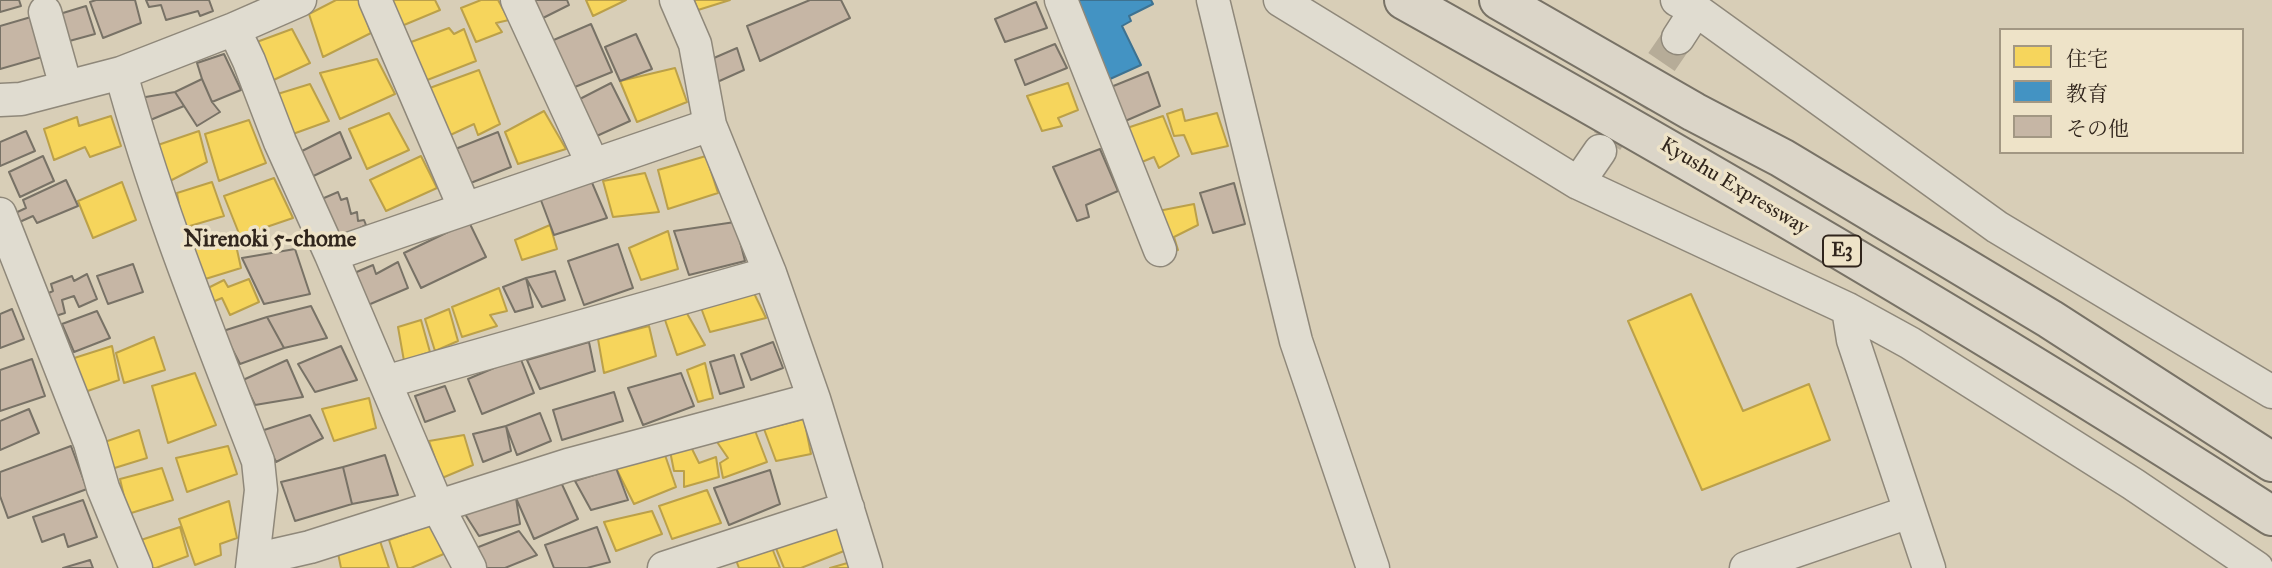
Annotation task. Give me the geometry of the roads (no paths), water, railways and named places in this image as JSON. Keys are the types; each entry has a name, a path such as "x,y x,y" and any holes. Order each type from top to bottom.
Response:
{"highway":[{"name":"Kyushu Expressway","path":"1404,0 1729,183 2180,456 2272,516"},
{"name":"Kyushu Expressway","path":"1499,0 1805,172 2050,319 2272,461"}],"street":[{"path":"0,100 21,99 121,73 241,17 300,0"},
{"path":"375,0 465,209"},
{"path":"517,0 593,165"},
{"path":"676,0 695,44 710,125 770,272 814,399 866,568"},
{"path":"1061,0 1160,250"},
{"path":"1213,0 1296,341 1373,568"},
{"path":"1280,0 1578,183 1848,309 1910,343 2133,484 2257,568"},
{"path":"1678,38 1686,5 1997,227 2272,392"},
{"path":"45,12 66,87"},
{"path":"241,17 249,61 280,142 438,507 470,568"},
{"path":"121,73 172,239 258,461 261,490 252,564 568,465 814,399"},
{"path":"331,255 710,125"},
{"path":"1578,183 1600,152"},
{"path":"0,214 90,443 103,488 136,568"},
{"path":"385,382 770,272"},
{"path":"1848,309 1853,340 1929,568"},
{"path":"664,568 848,508"},
{"path":"1746,568 1909,512"}],"tunnel":[{"path":"1607,141 1678,38"}],"district":[{"name":"Nirenoki 5-chome","path":"270,240"}]}
